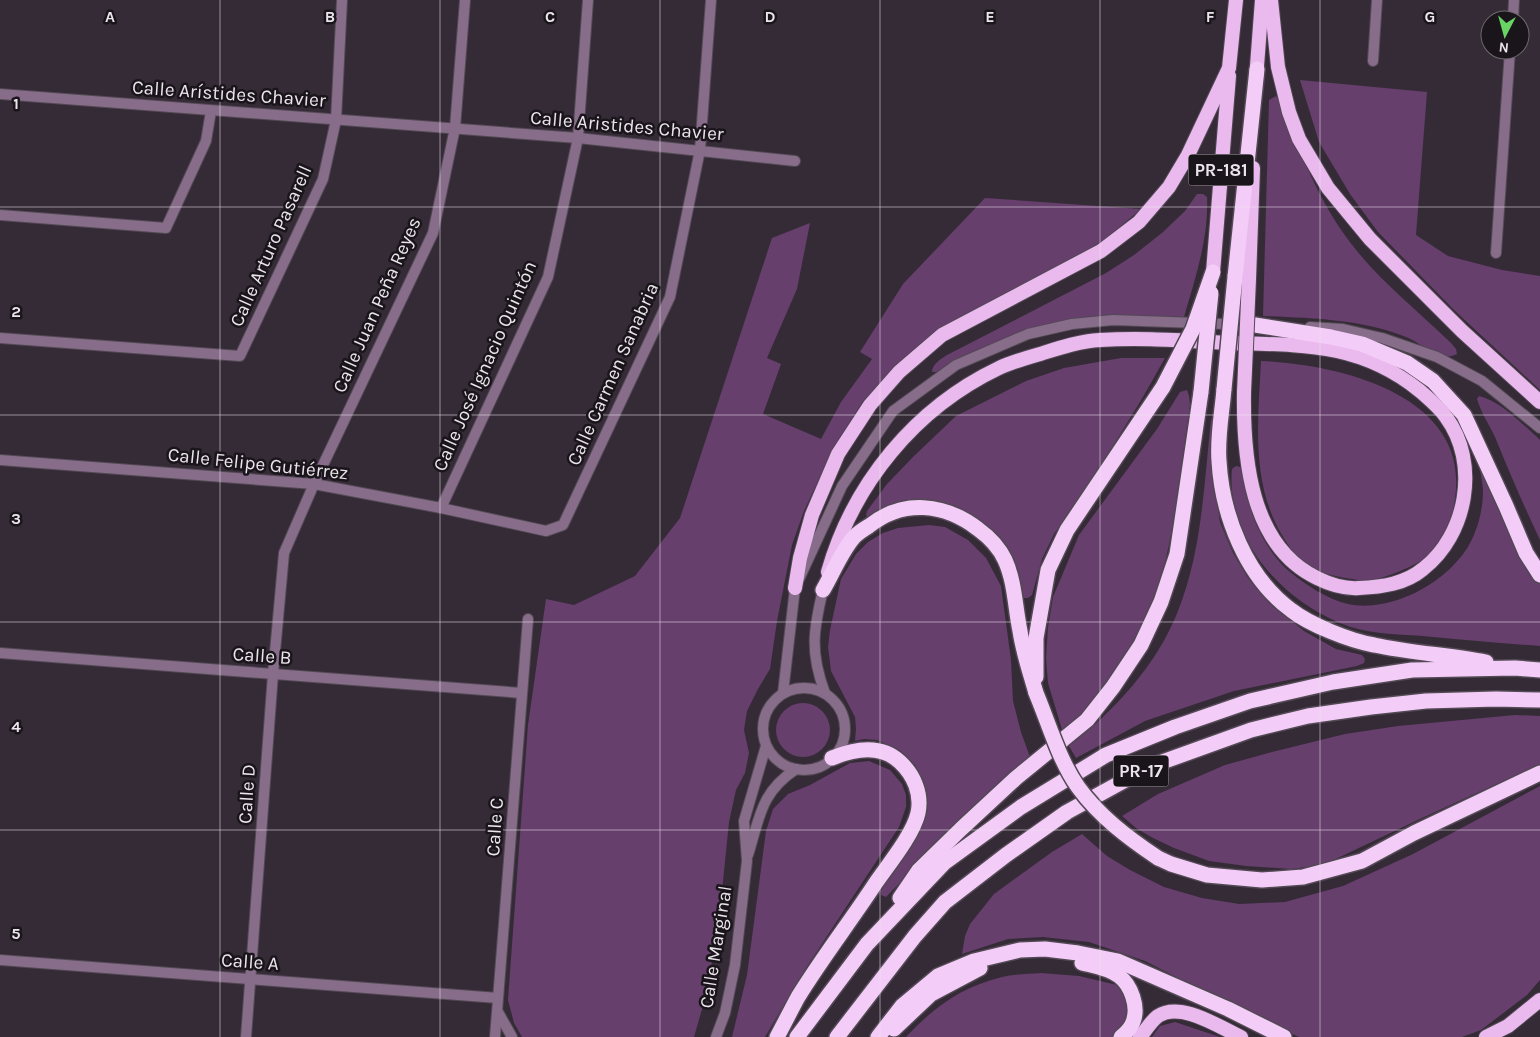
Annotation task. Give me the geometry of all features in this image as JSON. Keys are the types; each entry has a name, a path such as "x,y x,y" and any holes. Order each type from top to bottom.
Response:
{"highway":[{"name":"PR-181","path":"1213,272 1236,0"},
{"path":"1262,0 1242,278 1224,389 1218,459 1222,494 1238,541 1252,567 1277,598 1290,610 1308,620 1352,639 1374,645 1515,668"},
{"path":"1271,0 1278,67 1289,112 1299,138 1328,188 1370,239 1462,331 1540,402"},
{"path":"795,588 800,558 812,515 821,492 838,454 870,405 899,372 942,335 1101,251 1139,222 1169,187 1188,155 1230,68"},
{"path":"1036,693 1036,638 1048,570 1067,530 1163,387 1193,328 1213,272"},
{"path":"867,944 919,870 961,828 1016,778 1087,720 1113,687 1141,645 1161,602 1177,554 1201,392 1213,272"},
{"path":"824,590 833,555 845,524 856,503 873,474 913,428 958,392 1000,368 1055,349 1098,340 1152,340 1283,345 1338,350 1357,355 1382,366 1412,385 1434,403 1448,419 1459,444 1465,474 1463,504 1455,529 1442,549 1423,570 1400,582 1379,587 1352,588 1326,583 1304,572 1281,550 1266,526 1254,500 1244,429 1244,392 1242,278"},
{"path":"1255,325 1362,344 1408,363 1433,381 1464,415 1526,553 1540,575"},
{"path":"824,590 855,536 890,512 934,508 960,517 983,533 995,544 1010,572 1027,665 1036,693 1063,760 1078,787 1124,836 1158,858 1207,875 1262,880 1303,877 1362,861 1414,833 1540,772"},
{"name":"PR-17","path":"797,1037 867,944 944,863 1021,807 1106,755 1175,727 1250,701 1333,682 1412,670 1515,668 1540,670"},
{"name":"PR-17","path":"837,1037 904,949 946,902 1006,855 1067,812 1151,766 1251,730 1308,716 1426,701 1496,698 1540,700"},
{"path":"777,1037 799,996 902,845 918,814 916,784 898,760 889,755 871,750 852,751 832,758"},
{"path":"878,1037 902,1006 938,976 974,961 1020,950 1045,949 1118,961 1284,1037"},
{"path":"885,1037 931,994 980,967 1020,958 1066,960 1108,970 1120,977 1132,991 1134,1006 1134,1021 1128,1031 1121,1037"},
{"path":"1486,1037 1508,1026 1540,1000"},
{"path":"1140,1037 1148,1025 1157,1017 1166,1012 1176,1010 1205,1020 1241,1037"}],"street":[{"path":"335,0 342,0"},
{"name":"Calle Arturo Pasarell","path":"0,338 240,356 323,179 336,120 342,0"},
{"name":"Calle Juan Peña Reyes","path":"284,553 314,484 433,233 455,128 465,0"},
{"name":"Calle José Ignacio Quintón","path":"440,508 548,277 578,138 588,0"},
{"name":"Calle Carmen Sanabria","path":"539,530 546,531 563,525 670,297 700,150 711,0"},
{"path":"1373,61 1377,0"},
{"path":"1496,253 1509,60"},
{"name":"Calle Arístides Chavier","path":"0,94 455,128"},
{"path":"0,215 166,228 206,141 211,111"},
{"name":"Calle Aristides Chavier","path":"455,128 578,138 795,161"},
{"path":"783,693 795,588 842,486 893,411 956,365 1028,334 1072,324 1113,320 1343,329 1397,342 1437,357 1482,381 1540,428"},
{"name":"Calle Felipe Gutiérrez","path":"0,460 314,484 440,508 539,530"},
{"name":"Calle D","path":"246,1037 284,553"},
{"path":"824,590 817,616 814,644 815,663 825,693"},
{"name":"Calle C","path":"495,1037 528,619"},
{"name":"Calle B","path":"0,653 522,693"},
{"path":"808,687 825,693 838,706 844,722 843,740 839,749 832,758 815,768 796,769 777,760 766,746 763,736 764,720 771,705 783,693 792,688 808,687"},
{"name":"Calle Marginal","path":"716,1037 725,1013 733,980 746,861 744,821 766,746"},
{"name":"Calle Marginal","path":"746,861 764,803 776,786 796,769"},
{"name":"Calle A","path":"0,960 498,998"},
{"path":"497,1010 512,1037"}],"shaded area":[{"path":"1300,80 1427,92 1416,235 1448,256 1502,270 1540,276 1540,390 1454,310 1378,232 1350,194 1319,142"},
{"path":"1276,96 1281,102 1311,177 1341,230 1375,272 1451,343 1456,349 1457,354 1444,356 1406,337 1371,326 1335,320 1263,316 1269,100"},
{"path":"1197,194 1203,194 1207,197 1206,228 1193,288 1184,317 1112,315 1023,331 984,347 936,372 932,372 935,364 947,355 1106,273 1134,255 1163,232 1185,211"},
{"path":"985,198 1141,209 1108,237 1061,267 991,301 940,329 906,358 863,401 835,445 804,511 792,545 770,669 747,711 744,730 749,753 745,773 736,790 729,822 721,901 710,974 694,1037 522,1037 514,1023 508,1000 528,725 546,599 574,605 635,576 680,518 772,238 810,223 797,289 767,358 781,364 763,414 821,439 841,402 872,359 860,352 903,284"},
{"path":"1121,358 1165,358 1089,485 1054,534 1042,559 1032,595 1028,598 1022,598 1014,573 948,509 869,519 866,515 887,484 956,416 1026,381 1064,368"},
{"path":"1261,361 1291,363 1357,377 1388,390 1417,407 1439,428 1453,456 1456,489 1454,508 1449,524 1430,554 1419,562 1401,570 1369,581 1323,573 1304,564 1291,550 1274,519 1266,498 1261,476 1258,430"},
{"path":"1187,390 1190,405 1175,511 1158,590 1142,631 1123,663 1089,707 1063,733 1048,683 1046,658 1048,627 1053,597 1079,535 1157,429 1180,392"},
{"path":"1479,396 1487,398 1503,408 1540,440 1540,540 1481,409 1477,399"},
{"path":"1213,418 1213,475 1220,522 1233,553 1248,578 1269,603 1304,631 1336,649 1362,655 1365,659 1364,663 1234,691 1145,721 1076,758 1069,746 1102,718 1132,686 1158,650 1178,611 1186,588 1197,541 1211,420"},
{"path":"1480,465 1540,584 1540,646 1381,633 1350,627 1327,617 1290,593 1260,561 1252,549 1239,521 1233,500 1231,479 1232,469 1236,466 1240,467 1245,475 1250,506 1256,524 1270,550 1282,565 1302,581 1325,595 1348,604 1366,606 1385,603 1423,589 1455,564 1467,548 1480,517 1483,491"},
{"path":"929,525 945,527 968,540 986,558 1001,586 1011,660 1013,701 1030,757 968,813 886,897 881,895 881,888 925,806 924,782 915,765 901,751 877,740 864,739 855,741 855,717 831,671 828,647 841,579 856,554 868,542 883,533 898,528"},
{"path":"798,703 808,703 822,711 828,720 830,730 828,740 822,749 808,757 798,757 788,752 781,745 776,735 776,725 781,715 788,708"},
{"path":"1515,715 1540,716 1540,764 1323,865 1291,869 1209,861 1153,838 1136,828 1122,816 1158,794 1225,765 1272,752 1345,734 1398,726"},
{"path":"869,761 890,770 902,784 906,795 906,807 899,827 806,968 765,1037 732,1037 747,975 766,831 773,809 788,794 810,785 850,763"},
{"path":"1540,786 1540,980 1527,995 1481,1030 1462,1037 1299,1037 1145,961 1089,942 1043,937 1008,939 962,954 965,936 970,924 994,894 1052,852 1082,834 1107,856 1164,887 1202,898 1239,904 1285,902 1343,886 1413,854"},
{"path":"1041,973 1079,976 1117,985 1122,992 1127,1006 1128,1012 1124,1025 1112,1037 906,1037 938,1007 961,992 987,981 1007,976"},
{"path":"1175,1022 1220,1037 1152,1037 1160,1026"}]}
